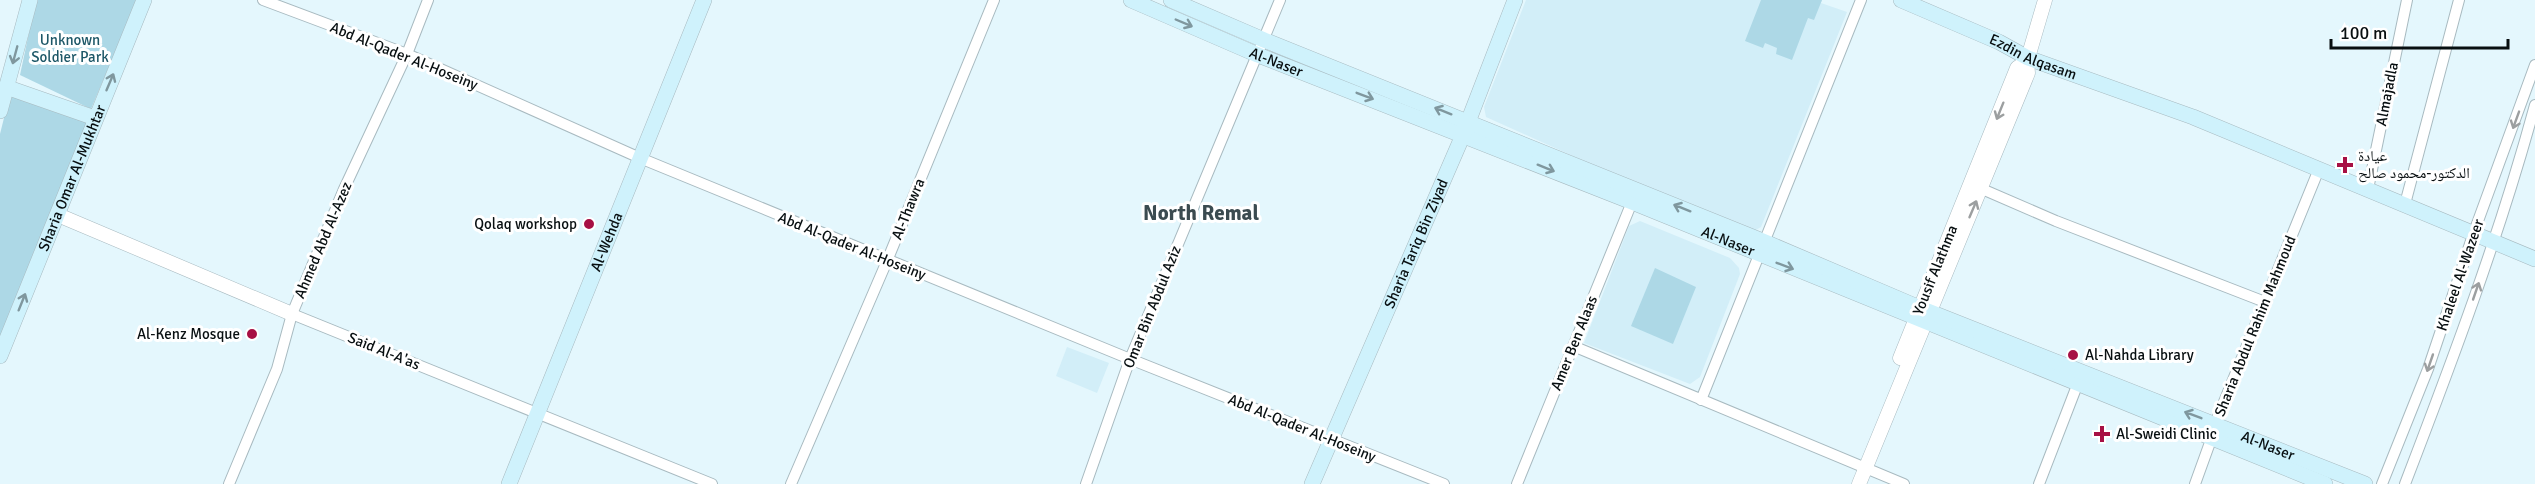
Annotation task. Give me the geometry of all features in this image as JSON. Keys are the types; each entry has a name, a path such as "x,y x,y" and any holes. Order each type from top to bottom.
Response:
{"main road":[{"path":"0,111 30,0"},
{"name":"Sharia Omar Al-Mukhtar","path":"0,356 144,0"},
{"name":"Al-Wehda","path":"509,484 704,0"},
{"name":"Al-Naser","path":"1131,0 1258,55 1466,128 2214,430 2325,484"},
{"name":"Al-Naser","path":"1171,0 1632,202 1762,249"},
{"name":"Sharia Tariq Bin Ziyad","path":"1312,484 1466,128 1515,0"},
{"name":"Ezdin Alqasam","path":"1901,0 2029,56 2193,117 2319,170 2369,186"},
{"name":"Ezdin Alqasam","path":"2029,56 2144,91 2476,230 2535,259"},
{"path":"6,87 95,118"},
{"name":"Ezdin Alqasam","path":"2494,238 2535,252"},
{"name":"Al-Naser","path":"1923,314 2078,383 2365,484"}],"street":[{"name":"Abd Al-Qader Al-Hoseiny","path":"262,0 407,54 640,158 887,261 1444,484"},
{"name":"Ahmed Abd Al-Azez","path":"229,484 277,369 292,314 344,189 407,54 428,0"},
{"name":"Al-Thawra","path":"791,484 887,261 994,0"},
{"name":"Omar Bin Abdul Aziz","path":"1086,484 1130,359 1280,0"},
{"path":"1701,400 1861,0"},
{"name":"Yousif Alathma","path":"1923,314 1982,189 2028,73 2029,56 2045,0"},
{"name":"Almajadla","path":"2369,186 2407,0"},
{"path":"2405,201 2459,0"},
{"name":"Yousif Alathma","path":"1850,484 1861,467 1923,314 2017,68 2029,56"},
{"name":"Khaleel Al-Wazeer","path":"2382,484 2428,369 2535,65"},
{"name":"Khaleel Al-Wazeer","path":"2405,484 2494,238 2519,164 2535,105"},
{"name":"Sharia Abdul Rahim Mahmoud","path":"2194,484 2319,170"},
{"path":"1982,189 2056,221 2265,302"},
{"name":"Amer Ben Alaas","path":"1517,484 1632,202"},
{"name":"Said Al-A'as","path":"58,215 292,314 539,412 712,484"},
{"path":"1573,346 1904,484"},
{"path":"2039,484 2078,383"},
{"name":"Yousif Alathma","path":"1859,484 1861,467"}],"shaded area":[{"path":"1526,0 1822,0 1821,3 1847,12 1761,227 1754,231 1648,190 1486,117 1484,107"},
{"path":"1640,221 1730,258 1739,268 1740,274 1700,377 1690,384 1584,343 1629,226"},
{"path":"1067,347 1109,363 1097,393 1056,376"}],"green space":[{"name":"Unknown Soldier Park","path":"36,0 137,0 91,109 20,75"},
{"path":"1761,0 1822,0 1814,20 1808,18 1792,60 1776,54 1777,48 1765,43 1763,48 1745,41"},
{"name":"Unknown Soldier Park","path":"10,94 89,121 0,343 0,134"},
{"path":"1655,268 1696,287 1673,344 1631,326"}],"place":[{"name":"عيادة الدكتور-محمود صالح","path":"2345,165"},
{"name":"Qolaq workshop","path":"589,224"},
{"name":"Al-Kenz Mosque","path":"252,334"},
{"name":"Al-Nahda Library","path":"2073,355"},
{"name":"Al-Sweidi Clinic","path":"2102,434"}],"district":[{"name":"North Remal","path":"1201,213"}]}
